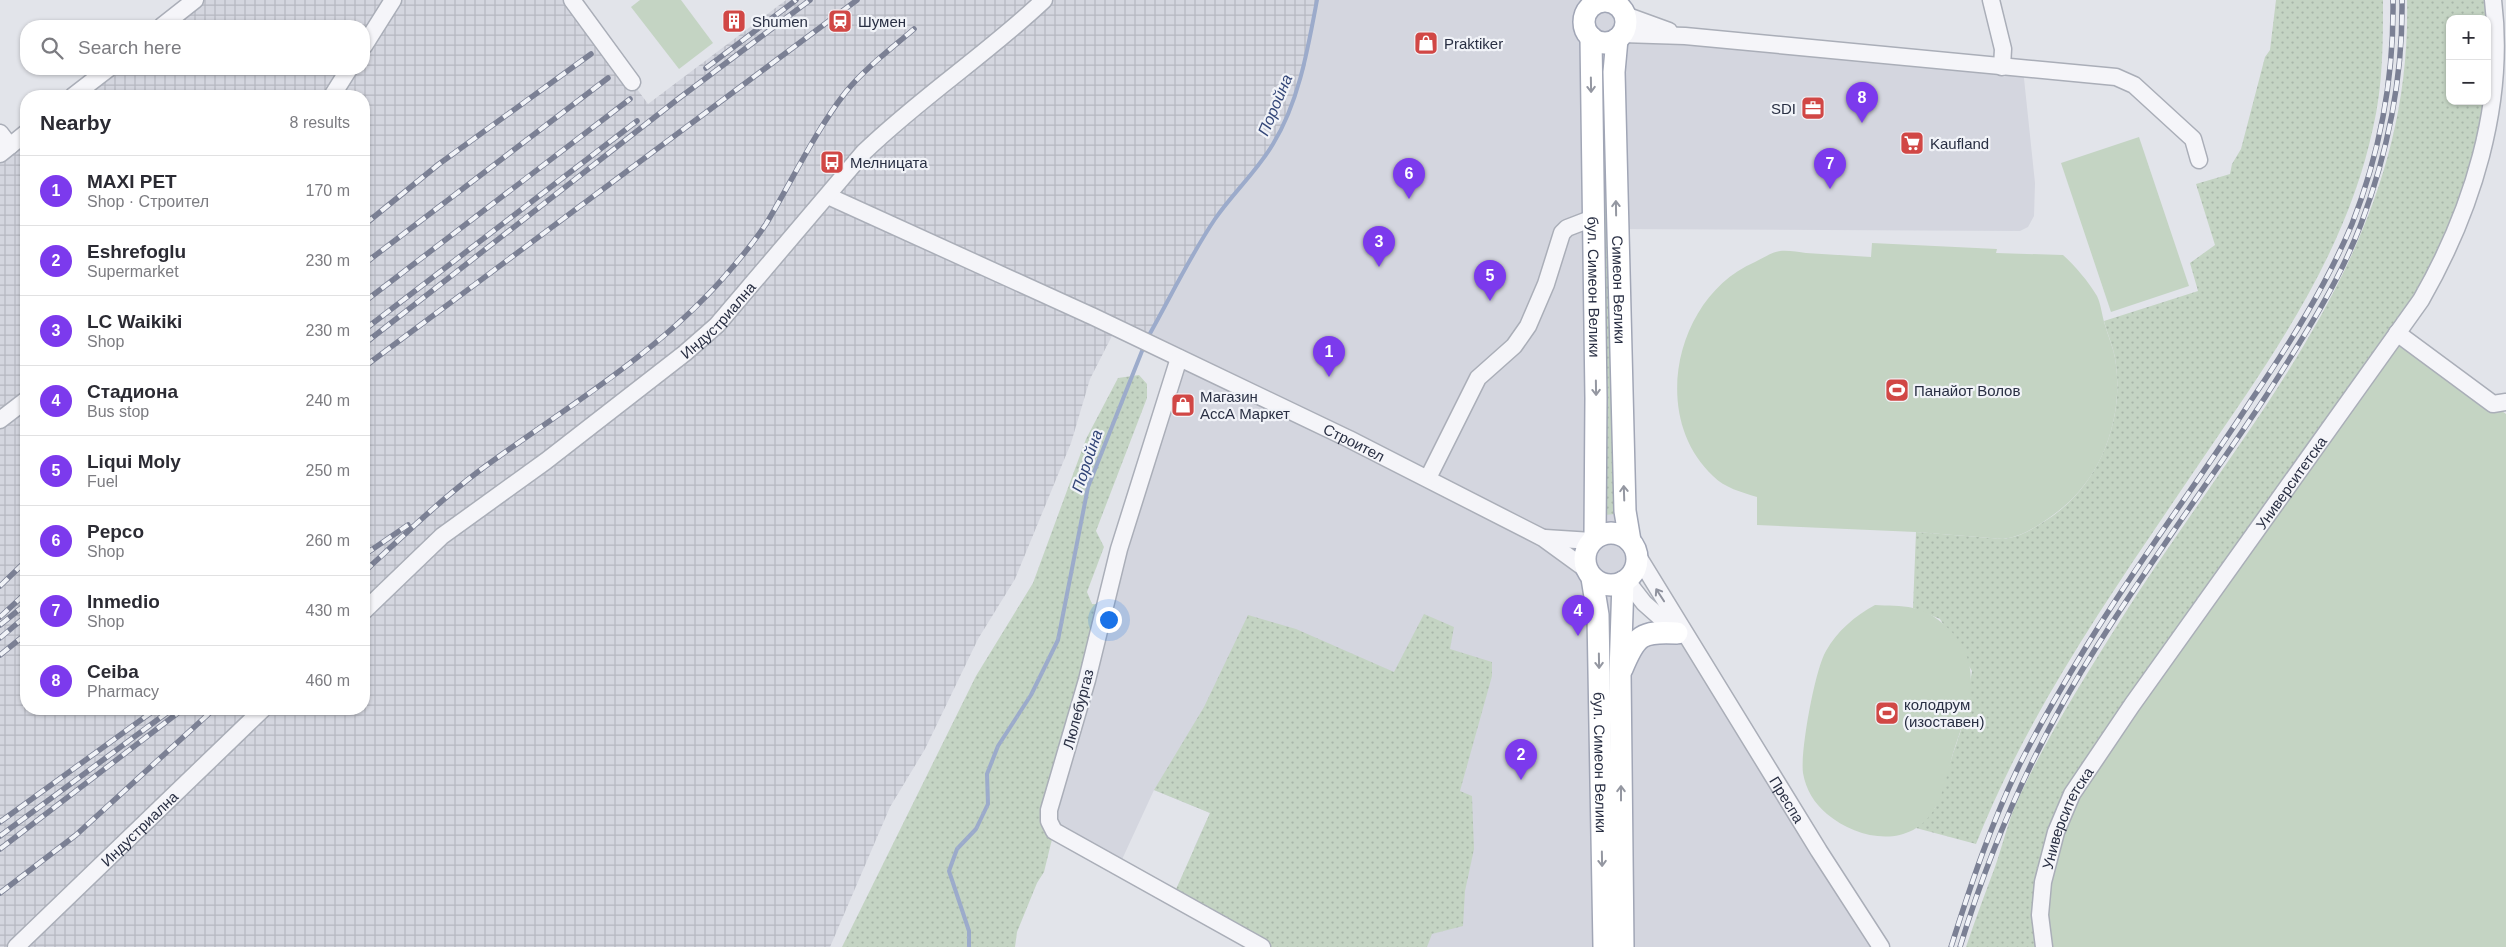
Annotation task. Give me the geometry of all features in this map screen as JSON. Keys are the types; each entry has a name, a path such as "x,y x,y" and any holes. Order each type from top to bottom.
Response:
{"main road":[{"path":"1600,2 1612,2 1620,19 1600,42 1591,37 1585,26 1590,4 1600,2"},
{"name":"Симеон Велики","path":"1620,19 1614,72 1617,229 1625,511 1633,547"},
{"name":"бул. Симеон Велики","path":"1591,37 1596,398 1593,540"},
{"path":"1613,533 1622,535 1633,547 1635,568 1624,581 1607,585 1589,574 1585,555 1593,540 1613,533"},
{"name":"бул. Симеон Велики","path":"1589,574 1598,615 1604,947"},
{"path":"1620,673 1624,581"},
{"path":"1620,673 1630,649 1638,638 1652,632 1677,633"},
{"name":"бул. Симеон Велики","path":"1620,673 1623,947"}],"street":[{"path":"170,20 195,0"},
{"path":"370,36 393,0"},
{"path":"572,0 632,82"},
{"name":"Индустриална","path":"370,605 442,536 546,462 685,353 710,331 864,152 887,130 1012,31 1044,0"},
{"path":"1991,0 2003,49 2002,67"},
{"name":"Университетска","path":"2044,947 2040,915 2043,882 2056,832 2072,794 2132,705 2421,300 2445,259 2464,217 2488,132 2495,49 2492,0"},
{"path":"1620,19 1685,36 2116,77 2134,85 2194,139 2199,160"},
{"path":"81,90 100,75"},
{"path":"336,90 345,75"},
{"path":"3,144 20,136"},
{"name":"Строител","path":"828,196 1116,328 1428,478 1543,538 1589,574"},
{"path":"1428,478 1478,378 1508,352 1528,326 1546,284 1562,233 1567,228 1593,218"},
{"path":"2397,334 2493,404 2506,402"},
{"name":"Люлебургаз","path":"1179,358 1119,549 1087,680 1049,810 1049,821 1054,831 1262,947"},
{"path":"0,420 20,405"},
{"path":"1543,538 1593,540"},
{"name":"Преспа","path":"1633,547 1819,851 1881,947"},
{"path":"1624,581 1644,603 1696,650"},
{"name":"Индустриална","path":"16,947 257,715"}],"shaded area":[{"path":"195,0 572,0 648,104 786,0 1317,0 1305,69 1298,81 1293,102 1273,144 1215,219 1145,342 1116,328 1090,379 1071,443 1015,579 978,639 925,749 890,807 830,947 0,947 0,154 20,138 20,715 370,715 370,90 81,90 100,75 370,75 370,20 170,20"},
{"path":"1317,0 1590,0 1590,8 1606,1 1618,5 1625,15 1685,36 2023,69 2035,183 2034,216 2028,227 2020,231 1617,229 1635,568 1623,591 1630,649 1677,633 1881,947 1262,947 1194,848 1210,813 1154,790 1119,866 1054,831 1049,810 1179,358 1145,342 1215,219 1273,144 1293,102 1298,81 1305,69"}],"green space":[{"path":"640,0 681,0 713,43 679,69 631,7"},
{"path":"2276,0 2383,0 2382,64 2379,96 2361,174 2345,219 2303,303 2280,343 2108,600 2049,694 1998,793 1976,844 1916,828 1935,808 1963,724 1972,671 1940,619 1913,608 1916,532 2010,538 2036,527 2054,515 2071,501 2085,484 2097,465 2106,445 2113,424 2116,402 2115,358 2104,321 2198,291 2190,263 2215,245 2196,184 2230,174 2232,164 2241,149 2265,57 2270,50"},
{"path":"2407,0 2493,0 2496,39 2491,101 2491,15 2446,15 2446,105 2491,105 2481,156 2470,193 2456,230 2421,300 2132,705 2072,794 2056,832 2043,882 2040,915 2044,947 1966,947 2015,806 2051,735 2120,621 2267,404 2313,330 2352,255 2382,175 2402,91"},
{"path":"1597,61 1609,61 1616,514 1604,515"},
{"path":"2139,137 2189,286 2111,312 2061,163"},
{"name":"Панайот Волов","path":"1872,243 1997,249 1996,253 2063,255 2082,274 2097,296 2115,358 2117,380 2113,424 2097,466 2085,484 2070,501 2030,530 2017,536 2003,539 1916,532 1757,525 1757,497 1723,484 1713,476 1693,451 1681,421 1677,390 1680,358 1690,328 1706,301 1728,278 1774,253 1786,251 1871,257"},
{"path":"2397,333 2506,414 2506,947 2044,947 2040,915 2072,794"},
{"path":"1139,375 1147,384 1147,398 1096,531 1104,547 1087,592 1092,604 1105,604 1058,778 1054,831 1044,872 1037,883 1017,932 1015,947 842,947 976,676 1033,583 1086,439 1118,378"},
{"name":"колодрум (изоставен)","path":"1875,605 1899,606 1924,611 1951,631 1961,644 1968,658 1971,687 1969,702 1944,787 1935,808 1925,821 1912,830 1898,835 1884,836 1868,835 1854,830 1827,814 1811,796 1803,773 1806,730 1813,692 1826,651 1841,631 1860,614"},
{"path":"1424,614 1454,627 1450,649 1492,662 1492,676 1460,791 1472,796 1474,849 1465,891 1463,926 1432,934 1427,947 1262,947 1173,896 1210,813 1154,790 1204,707 1248,615 1296,629 1394,672"}],"waterway":[{"name":"Поройна","path":"1148,337 1206,233 1222,209 1267,154 1282,128 1296,93 1317,0"},
{"name":"Поройна","path":"969,947 969,931 949,871 957,849 976,829 988,804 987,774 998,746 1031,695 1058,640 1088,487 1144,346"}],"railway":[{"path":"706,68 796,0"},
{"path":"370,339 678,99 810,0"},
{"path":"370,363 857,0"},
{"path":"1951,947 1990,833 2018,768 2043,720 2108,611 2280,357 2319,292 2342,247 2362,197 2378,142 2388,86 2393,29 2393,0"},
{"path":"1960,947 2002,828 2056,715 2119,612 2266,396 2318,312 2352,247 2371,197 2392,114 2400,57 2402,0"},
{"path":"370,566 420,520 479,471 639,357 698,305 746,251 766,224 813,141 845,93 870,67 914,29"},
{"path":"370,220 439,164 591,54"},
{"path":"370,259 608,78"},
{"path":"370,297 630,99"},
{"path":"370,325 637,121"},
{"path":"370,551 408,525"},
{"path":"0,586 20,567"},
{"path":"0,617 20,599"},
{"path":"0,625 20,609"},
{"path":"0,638 20,621"},
{"path":"0,655 20,639"},
{"path":"0,822 148,715"},
{"path":"0,836 164,715"},
{"path":"0,849 175,715"},
{"path":"0,893 76,835 207,715"}],"place":[{"name":"Shumen","path":"734,21"},
{"name":"Шумен","path":"840,21"},
{"name":"Praktiker","path":"1426,43"},
{"name":"SDI","path":"1813,108"},
{"name":"Ceiba","path":"1862,123"},
{"name":"Kaufland","path":"1912,143"},
{"name":"Мелницата","path":"832,162"},
{"name":"Inmedio","path":"1830,189"},
{"name":"Pepco","path":"1409,199"},
{"name":"LC Waikiki","path":"1379,267"},
{"name":"Liqui Moly","path":"1490,301"},
{"name":"MAXI PET","path":"1329,377"},
{"name":"Панайот Волов","path":"1897,390"},
{"name":"Магазин АссА Маркет","path":"1183,405"},
{"name":"Стадиона","path":"1578,636"},
{"name":"колодрум (изоставен)","path":"1887,713"},
{"name":"Eshrefoglu","path":"1521,780"}]}
